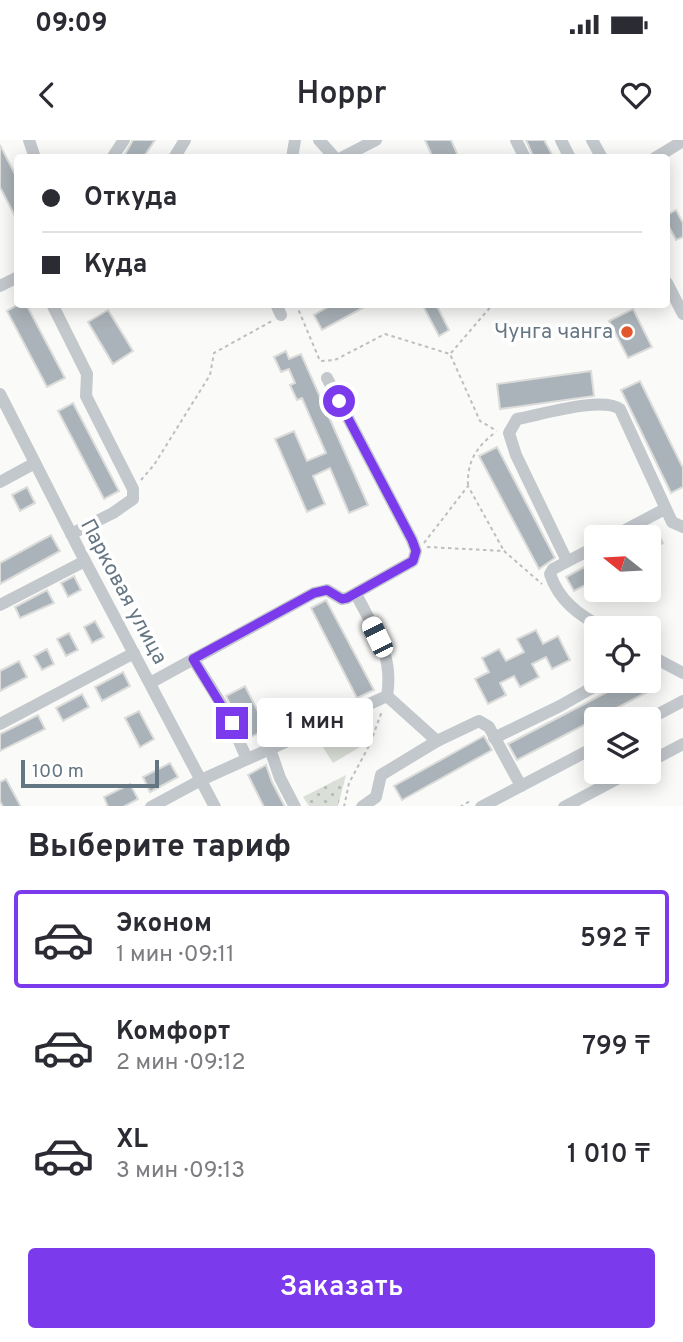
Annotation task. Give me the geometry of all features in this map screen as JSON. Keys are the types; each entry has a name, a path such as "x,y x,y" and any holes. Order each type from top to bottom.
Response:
{"street":[{"path":"319,140 331,154"},
{"path":"349,154 376,140"},
{"path":"662,154 683,142"},
{"path":"670,289 683,314"},
{"path":"54,308 88,374 86,397 133,489 133,499 124,507 71,534"},
{"path":"150,683 314,593 327,590 342,599 356,594 413,561 416,551 412,540 327,378"},
{"name":"Парковая улица","path":"0,394 214,806"},
{"path":"567,561 516,455 509,433 517,419 601,404 617,406 672,522 683,527"},
{"path":"0,482 35,463"},
{"path":"635,525 665,509"},
{"path":"584,552 553,569 550,574 560,596 584,617"},
{"path":"0,605 85,561"},
{"path":"356,594 388,658 390,677 386,697"},
{"path":"0,723 134,653"},
{"path":"193,659 225,710 247,759"},
{"path":"661,661 683,673"},
{"path":"494,738 584,692"},
{"path":"386,697 437,741"},
{"path":"152,806 201,780 386,697"},
{"path":"661,713 683,701"},
{"path":"363,806 376,797 381,775 437,741 479,721 489,727 521,786"},
{"path":"661,756 683,744"},
{"path":"270,749 280,778 294,806"},
{"path":"483,806 584,753"},
{"path":"566,806 608,784"}],"path":[{"path":"298,308 320,361 335,360 385,334 450,354 480,421 497,431 480,444 472,458 467,475 468,486 504,551 560,596"},
{"path":"450,354 490,308"},
{"path":"133,489 154,465 210,375 214,353 265,327 278,310"},
{"path":"468,486 422,547 504,551"},
{"path":"344,806 349,783 370,744 386,697"}],"shaded area":[{"path":"356,722 365,744 333,763 319,741"},
{"path":"346,775 338,806 309,806 303,797"}],"building":[{"path":"133,140 155,140 146,154 125,154"},
{"path":"425,140 451,140 457,154 431,154"},
{"path":"526,140 544,140 552,154 532,154"},
{"path":"0,145 14,172 14,214 0,187"},
{"path":"676,210 683,223 683,237 676,240 670,229 670,213"},
{"path":"14,307 28,308 65,378 47,387 7,311"},
{"path":"326,308 363,308 322,330 314,315"},
{"path":"424,308 438,308 449,330 439,336"},
{"path":"633,309 652,347 628,358 609,321"},
{"path":"108,310 133,351 113,364 88,322"},
{"path":"286,351 289,359 301,354 368,505 349,513 330,468 313,476 325,504 307,512 275,439 294,431 307,461 326,453 302,398 297,400 290,385 295,383 289,369 281,372 274,357"},
{"path":"591,371 594,396 500,409 497,384"},
{"path":"640,381 683,468 683,487 671,493 621,390"},
{"path":"73,403 119,491 104,499 58,411"},
{"path":"497,447 555,558 539,569 479,456"},
{"path":"27,487 35,503 20,511 12,495"},
{"path":"51,535 60,551 0,584 0,563"},
{"path":"584,567 584,586 574,591 566,577"},
{"path":"74,576 81,590 68,597 61,583"},
{"path":"47,590 54,603 20,618 15,607"},
{"path":"326,600 374,690 357,698 311,608"},
{"path":"95,621 104,637 92,643 84,627"},
{"path":"536,630 543,644 558,636 570,660 552,669 546,657 532,664 539,677 520,687 514,676 500,683 506,695 488,704 475,679 489,672 482,658 499,649 506,661 524,652 517,639"},
{"path":"69,633 78,650 66,656 57,639"},
{"path":"47,649 54,664 42,670 34,656"},
{"path":"19,661 27,677 0,691 0,671"},
{"path":"123,672 130,686 102,701 95,687"},
{"path":"245,686 267,729 247,739 226,696"},
{"path":"605,693 645,693 619,707 584,707 584,725 517,760 508,744"},
{"path":"82,694 89,707 63,721 56,708"},
{"path":"139,711 154,739 140,747 125,718"},
{"path":"38,715 45,729 0,751 0,734"},
{"path":"484,736 492,750 402,800 394,786"},
{"path":"170,763 178,777 150,792 143,777"},
{"path":"266,765 284,806 264,806 248,775"},
{"path":"6,779 20,806 2,806 0,782"},
{"path":"130,784 138,799 125,806 108,806 104,797"}],"place":[{"name":"Чунга чанга","path":"627,332"}],"route":[{"path":"232,723 193,659 314,593 327,590 342,599 347,598 413,561 416,551 412,540 339,401"}]}
